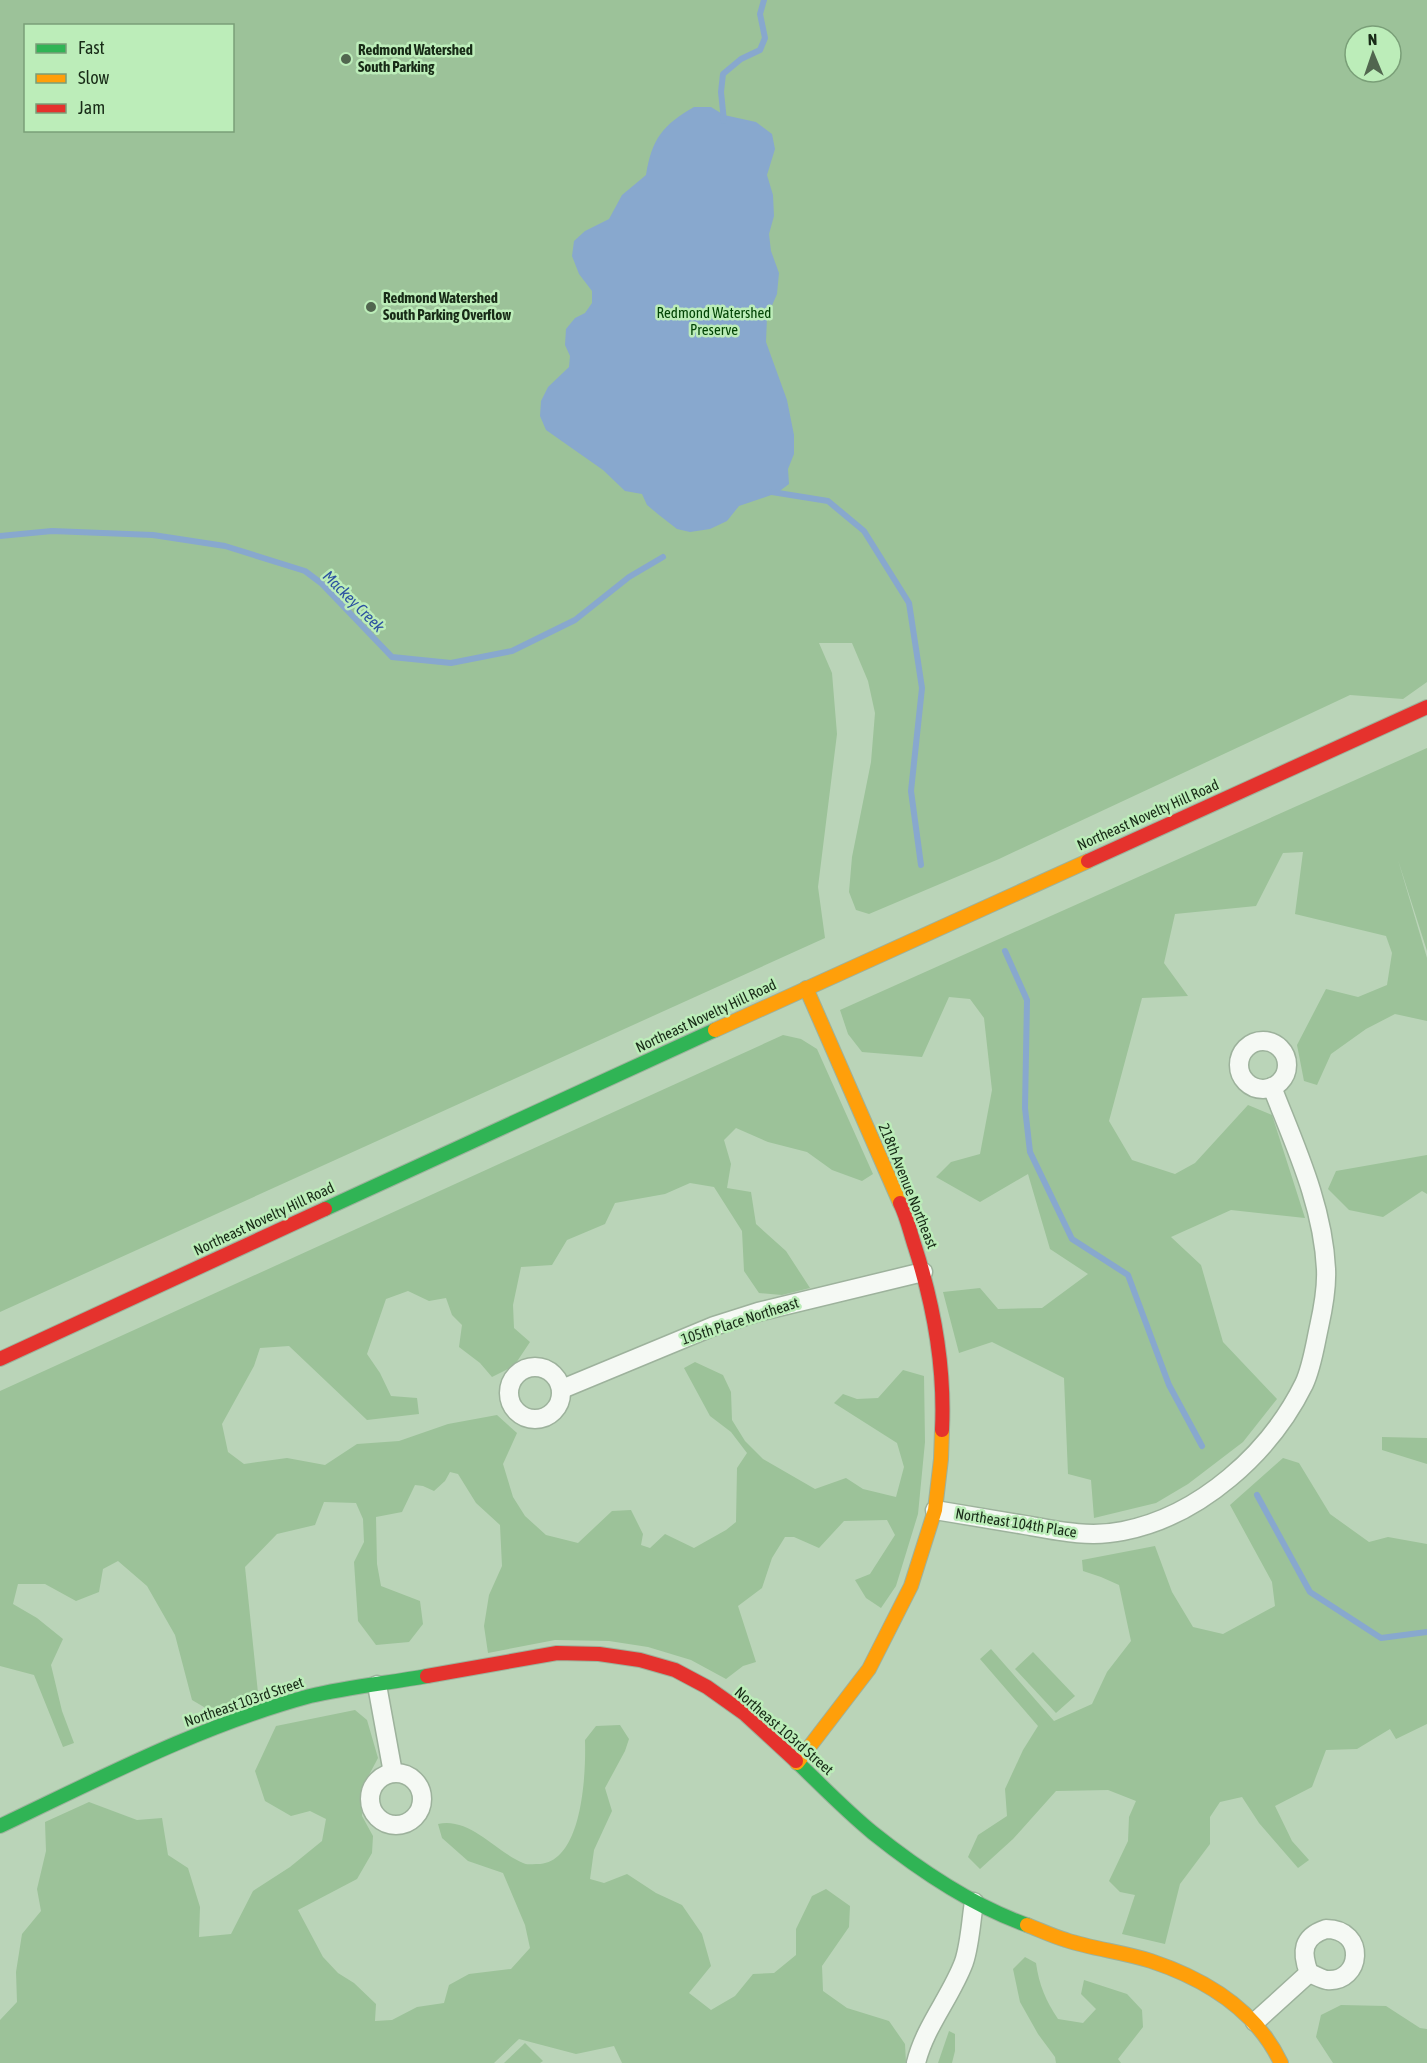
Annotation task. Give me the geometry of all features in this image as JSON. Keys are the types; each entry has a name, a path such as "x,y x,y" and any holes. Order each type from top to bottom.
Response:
{"street":[{"name":"Northeast Novelty Hill Road","path":"0,1359 806,988 1427,706"},
{"name":"218th Avenue Northeast","path":"797,1763 869,1669 911,1586 935,1510 941,1459 943,1407 937,1334 923,1272 904,1211 806,988"},
{"name":"Northeast 104th Place","path":"935,1510 1078,1534 1122,1531 1157,1522 1185,1509 1230,1479 1256,1452 1305,1382 1322,1311 1326,1270 1322,1231 1313,1194 1272,1087"},
{"name":"105th Place Northeast","path":"562,1389 714,1326 758,1312 923,1272"},
{"name":"Northeast 103rd Street","path":"0,1826 159,1750 273,1706 312,1696 557,1653 599,1654 640,1660 675,1670 707,1687 745,1714 873,1833 905,1858 974,1902 1009,1919 1066,1940 1150,1961 1184,1974 1219,1993 1255,2022 1272,2044 1281,2063"},
{"path":"377,1686 393,1773"},
{"path":"916,2063 921,2044 964,1960 974,1902"},
{"path":"1255,2022 1309,1973"}],"green space":[{"name":"Redmond Watershed Preserve","path":"0,0 1427,0 1427,682 1403,699 1350,695 999,859 869,914 856,910 849,892 852,857 871,762 875,713 868,681 852,643 819,643 832,673 837,734 818,887 825,938 0,1312"},
{"path":"1427,748 1427,951 1398,860 1427,958 1427,1021 1395,1014 1366,1029 1331,1054 1317,1085 1304,1081 1297,1045 1326,989 1358,997 1387,985 1392,953 1386,936 1295,914 1303,852 1283,853 1256,906 1175,914 1164,963 1188,996 1142,998 1109,1121 1132,1160 1175,1174 1195,1163 1248,1105 1272,1115 1305,1218 1231,1210 1171,1237 1201,1265 1223,1342 1277,1399 1243,1442 1188,1484 1156,1503 1094,1518 1091,1480 1068,1474 1064,1378 992,1342 959,1353 943,1292 980,1288 998,1309 1042,1308 1088,1274 1050,1249 1028,1174 980,1202 936,1177 951,1162 980,1154 992,1090 984,1018 970,999 949,997 922,1057 862,1052 848,1034 840,1010"},
{"path":"783,1035 801,1039 817,1049 873,1174 862,1181 832,1170 807,1152 768,1142 736,1128 724,1140 731,1164 727,1188 751,1192 756,1224 786,1251 810,1288 782,1295 759,1293 744,1271 742,1231 714,1187 690,1183 665,1194 615,1203 605,1224 567,1240 552,1265 521,1267 513,1305 514,1328 530,1342 514,1366 492,1377 480,1363 459,1347 462,1325 452,1315 446,1298 429,1301 408,1291 386,1299 367,1354 380,1373 391,1396 417,1398 419,1414 367,1420 289,1346 260,1348 254,1366 222,1424 228,1452 244,1464 287,1458 325,1465 357,1444 399,1441 448,1424 497,1415 517,1433 503,1464 513,1497 525,1516 546,1535 578,1543 612,1511 631,1510 643,1534 641,1545 650,1548 665,1534 694,1548 736,1522 737,1468 747,1453 731,1432 710,1416 684,1368 695,1362 723,1375 731,1392 732,1420 745,1441 763,1459 815,1489 846,1478 863,1489 896,1497 904,1467 897,1443 834,1403 843,1394 857,1399 878,1398 903,1370 924,1376 925,1442 918,1514 896,1586 881,1608 866,1598 855,1580 870,1574 895,1535 887,1520 844,1521 819,1548 794,1537 785,1537 772,1558 762,1588 738,1606 756,1662 743,1666 726,1679 691,1660 648,1647 609,1641 555,1640 488,1653 484,1626 489,1595 502,1566 500,1525 476,1503 458,1474 450,1472 445,1481 434,1491 415,1485 402,1512 376,1517 377,1564 381,1586 420,1601 423,1624 409,1642 376,1645 358,1621 354,1562 364,1542 363,1519 356,1503 324,1502 315,1525 277,1534 245,1567 258,1693 209,1710 192,1700 175,1635 147,1586 118,1561 103,1569 99,1592 76,1601 45,1584 18,1584 13,1604 37,1618 63,1639 51,1665 62,1711 74,1743 63,1747 34,1675 0,1666 0,1391"},
{"path":"1427,1155 1427,1194 1422,1191 1383,1217 1349,1210 1328,1189 1336,1171"},
{"path":"1382,1437 1427,1438 1427,1464 1382,1450"},
{"path":"1283,1458 1299,1463 1330,1514 1369,1542 1388,1537 1427,1544 1427,1724 1396,1739 1390,1729 1357,1749 1326,1750 1312,1787 1275,1806 1292,1841 1309,1860 1298,1868 1259,1823 1242,1797 1220,1802 1210,1817 1210,1844 1180,1884 1165,1944 1122,1934 1135,1895 1120,1892 1109,1881 1128,1841 1129,1817 1136,1801 1108,1790 1056,1791 1013,1839 980,1869 968,1857 978,1835 1007,1816 1005,1789 1023,1750 1038,1726 980,1659 991,1649 1054,1721 1092,1704 1107,1672 1131,1641 1119,1585 1083,1571 1082,1560 1155,1546 1172,1592 1193,1627 1223,1634 1275,1606 1272,1582 1230,1505"},
{"path":"1033,1652 1075,1696 1056,1713 1015,1669"},
{"path":"355,1710 367,1720 378,1758 361,1790 362,1816 373,1836 372,1853 357,1879 298,1910 323,1957 338,1973 354,1983 376,2004 375,2021 392,2020 417,2007 444,2003 449,1985 469,1974 511,1969 530,1948 525,1925 503,1873 468,1861 442,1838 438,1824 450,1823 472,1830 524,1864 552,1861 564,1850 578,1815 584,1774 585,1740 596,1726 620,1725 629,1739 605,1788 612,1811 594,1850 590,1879 604,1883 627,1874 656,1893 682,1905 702,1934 711,1966 689,1993 711,2010 735,1996 753,1974 774,1973 796,1955 796,1929 812,1896 826,1889 850,1906 849,1927 822,1966 823,1991 847,2008 889,2021 905,2044 906,2063 622,2063 614,2046 576,2054 519,2039 494,2063 0,2063 0,2020 17,2002 16,1972 22,1934 41,1911 37,1889 46,1851 45,1822 89,1802 137,1820 162,1818 168,1855 188,1868 200,1907 199,1937 231,1934 253,1891 290,1867 322,1841 326,1819 310,1811 291,1816 265,1801 255,1771 276,1726"},
{"path":"1025,1957 1036,1963 1044,1993 1058,2019 1083,2023 1096,2009 1081,1994 1084,1980 1127,1994 1142,2010 1143,2027 1118,2059 1121,2063 1056,2063 1055,2057 1038,2034 1020,2002 1013,1969"},
{"path":"1341,2005 1386,2006 1420,2028 1427,2029 1427,2063 1333,2063 1316,2037 1321,2015"},
{"path":"949,2031 955,2034 952,2063 938,2063"},
{"path":"525,2043 543,2061 540,2063 504,2063"}],"water":[{"path":"694,107 711,107 724,115 756,122 772,134 775,149 767,175 773,195 774,216 769,234 771,251 779,273 777,294 767,317 766,342 787,400 794,435 794,454 788,469 789,484 777,493 739,506 727,521 710,529 690,532 677,529 647,505 642,494 625,491 603,470 546,430 540,416 541,401 548,387 569,367 570,356 565,345 566,329 575,318 585,313 592,303 592,291 579,274 572,256 574,241 585,231 609,219 622,195 646,175 652,151 661,134 674,120"}],"waterway":[{"path":"724,121 721,92 723,74 741,59 760,50 765,38 760,14 764,0"},
{"path":"772,492 828,501 864,531 909,603 922,688 911,791 921,865"},
{"name":"Mackey Creek","path":"0,536 52,531 153,535 225,546 305,571 321,583 392,657 451,663 512,651 575,620 629,577 663,557"},
{"path":"1005,951 1027,1000 1025,1108 1030,1152 1072,1239 1128,1275 1169,1385 1202,1446"},
{"path":"1257,1495 1310,1592 1381,1638 1427,1632"}],"traffic: fast":[{"path":"325,1209 715,1030"},
{"path":"0,1826 114,1771 230,1722 310,1696 427,1676"},
{"path":"796,1761 863,1825 908,1860 986,1908 1027,1925"}],"traffic: slow":[{"path":"715,1030 1088,861"},
{"path":"806,988 900,1203"},
{"path":"797,1763 869,1669 911,1586 935,1510 942,1430"},
{"path":"1027,1925 1076,1943 1151,1961 1191,1977 1227,1999 1243,2012 1258,2027 1281,2063"}],"traffic: jam":[{"path":"1088,861 1427,707"},
{"path":"900,1203 922,1269 933,1314 942,1383 942,1430"},
{"path":"0,1359 325,1209"},
{"path":"427,1676 557,1653 599,1654 640,1660 675,1670 707,1687 745,1714 796,1761"}],"place":[{"name":"Redmond Watershed South Parking","path":"346,59"},
{"name":"Redmond Watershed South Parking Overflow","path":"371,307"}]}
